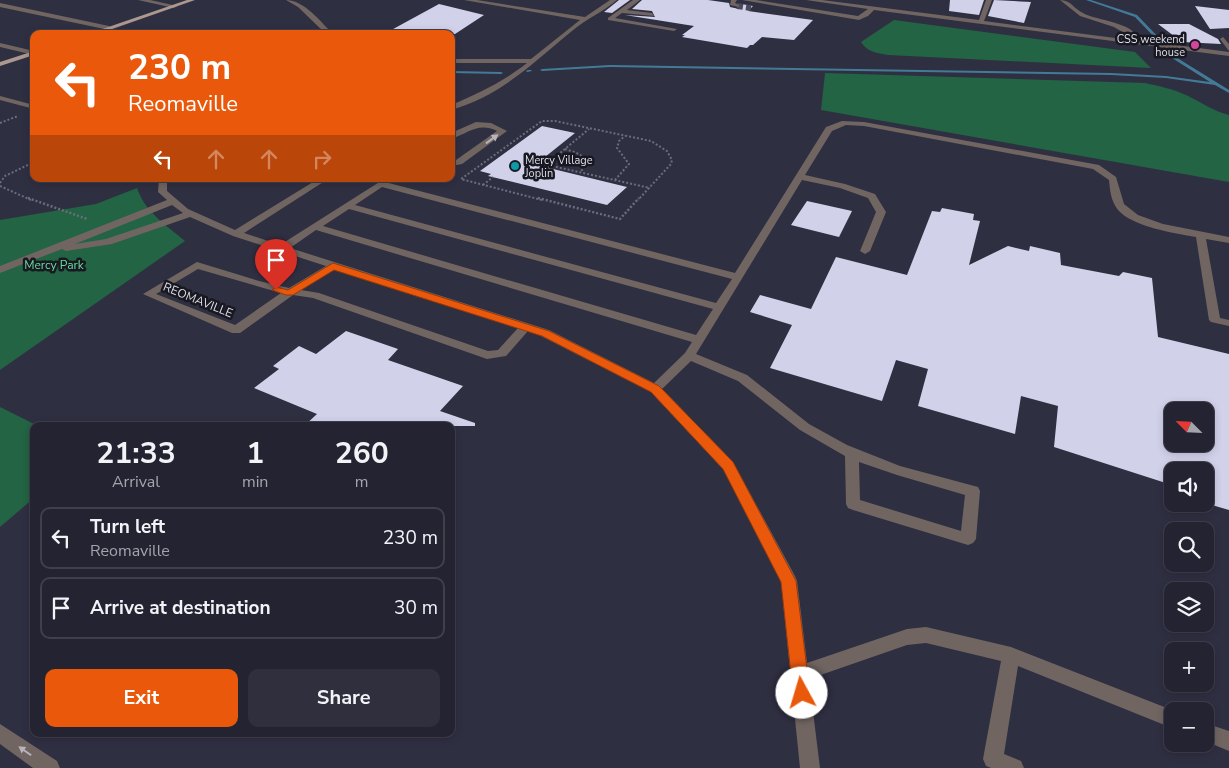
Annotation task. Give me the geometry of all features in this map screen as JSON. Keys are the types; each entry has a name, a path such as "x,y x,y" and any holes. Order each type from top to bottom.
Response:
{"main road":[{"path":"103,30 192,0"},
{"path":"0,64 30,54"}],"street":[{"path":"141,0 174,6"},
{"path":"289,0 300,6 326,30"},
{"path":"466,0 586,19"},
{"path":"455,106 493,90 514,77 572,28 614,0"},
{"path":"637,0 610,19 674,28"},
{"path":"734,0 732,4 737,6"},
{"path":"745,0 859,18 866,15 873,8"},
{"path":"809,0 829,1 1229,54"},
{"path":"981,22 989,0"},
{"path":"1063,0 1080,14 1118,25 1130,31 1134,36 1135,42"},
{"path":"750,8 764,3"},
{"path":"0,5 109,28"},
{"path":"604,7 652,15"},
{"path":"1098,24 1098,37"},
{"path":"1222,39 1229,49"},
{"path":"0,45 30,52"},
{"path":"455,61 534,62"},
{"path":"0,98 30,106"},
{"path":"655,389 689,356 829,129 845,123 864,124 1096,167 1113,179 1116,198 1124,211 1157,226 1229,240"},
{"path":"455,134 470,124 484,124 503,131 455,163"},
{"path":"800,177 842,186 872,196 881,212 865,251"},
{"path":"163,182 163,192 190,214 236,234 545,333 655,389 728,466 789,581 810,768"},
{"path":"236,234 319,182"},
{"path":"280,248 381,184 738,277"},
{"path":"0,270 174,201"},
{"path":"348,206 719,307"},
{"path":"48,250 108,242 190,214"},
{"path":"315,227 699,340"},
{"path":"1200,234 1215,320 1229,323"},
{"name":"REOMAVILLE","path":"333,266 290,293 236,330 148,294 197,265 290,293 315,295 487,356 502,353 526,327"},
{"path":"689,356 747,380 798,422 823,439 852,454 931,480 973,491 968,539 853,504 852,454"},
{"path":"800,674 907,637 926,635 1011,655 1164,716"},
{"path":"1011,655 994,759 1014,768"},
{"path":"0,733 50,768"},
{"path":"1214,735 1229,741"}],"path":[{"path":"0,123 18,116"},
{"path":"548,121 590,128 656,144 667,151 672,160 669,168 620,219 461,180 536,124 548,121"},
{"path":"566,128 570,124"},
{"path":"548,163 590,128"},
{"path":"615,180 629,164 617,148 619,141 626,136"},
{"path":"564,149 576,152 586,159 588,164 580,172"},
{"path":"30,164 5,176 0,184 30,200 92,221 84,224"},
{"path":"552,166 650,188"},
{"path":"483,185 493,177"}],"green space":[{"path":"894,20 1135,52 1151,68 888,55 873,52 863,45 861,42"},
{"path":"825,73 1145,83 1166,88 1229,115 1229,182 821,110"},
{"name":"Mercy Park","path":"137,188 151,211 185,241 0,370 0,220 96,204"},
{"path":"0,407 30,422 30,501 0,527"}],"building":[{"path":"619,0 630,0 612,13 604,12"},
{"path":"642,0 708,0 729,3 730,7 739,9 741,4 753,6 748,11 813,20 794,40 762,37 747,48 682,37 694,26 625,15 655,17 652,11 632,9"},
{"path":"950,0 984,0 979,15 949,11"},
{"path":"994,0 1031,2 1024,23 988,16"},
{"path":"439,4 484,15 455,34 455,30 391,30"},
{"path":"1195,6 1229,10 1229,28 1210,29"},
{"path":"1158,24 1189,24 1218,39 1221,44 1182,42"},
{"name":"Mercy Village Joplin","path":"542,126 575,133 540,161 554,164 549,168 627,187 607,205 488,176 491,174 480,171"},
{"path":"807,201 852,211 839,237 791,225"},
{"path":"942,208 974,214 973,220 980,221 969,265 1008,246 1029,251 1030,246 1060,253 1061,265 1119,276 1123,272 1152,278 1158,337 1229,354 1229,510 1214,506 1214,462 1164,462 1164,482 1054,447 1058,406 1021,396 1015,434 918,406 928,369 896,360 882,401 770,368 792,325 750,312 760,295 811,309 836,257 907,275 932,211 940,212"},
{"path":"346,331 398,349 388,360 463,386 440,411 475,423 475,426 455,426 455,422 308,422 317,414 254,388 279,369 273,366 299,346 316,354"}],"waterway":[{"path":"1088,0 1136,16 1161,42"},
{"path":"1166,49 1173,57 1229,92"},
{"path":"542,70 610,66 1111,74 1166,77 1216,84"},
{"path":"455,72 501,73"}],"tunnel":[{"path":"737,6 751,8"}],"place":[{"name":"CSS weekend house","path":"1195,45"},
{"name":"Mercy Village Joplin","path":"515,166"}],"route":[{"path":"276,290 290,293 333,266 545,333 655,389 728,466 789,581 802,693"}]}
